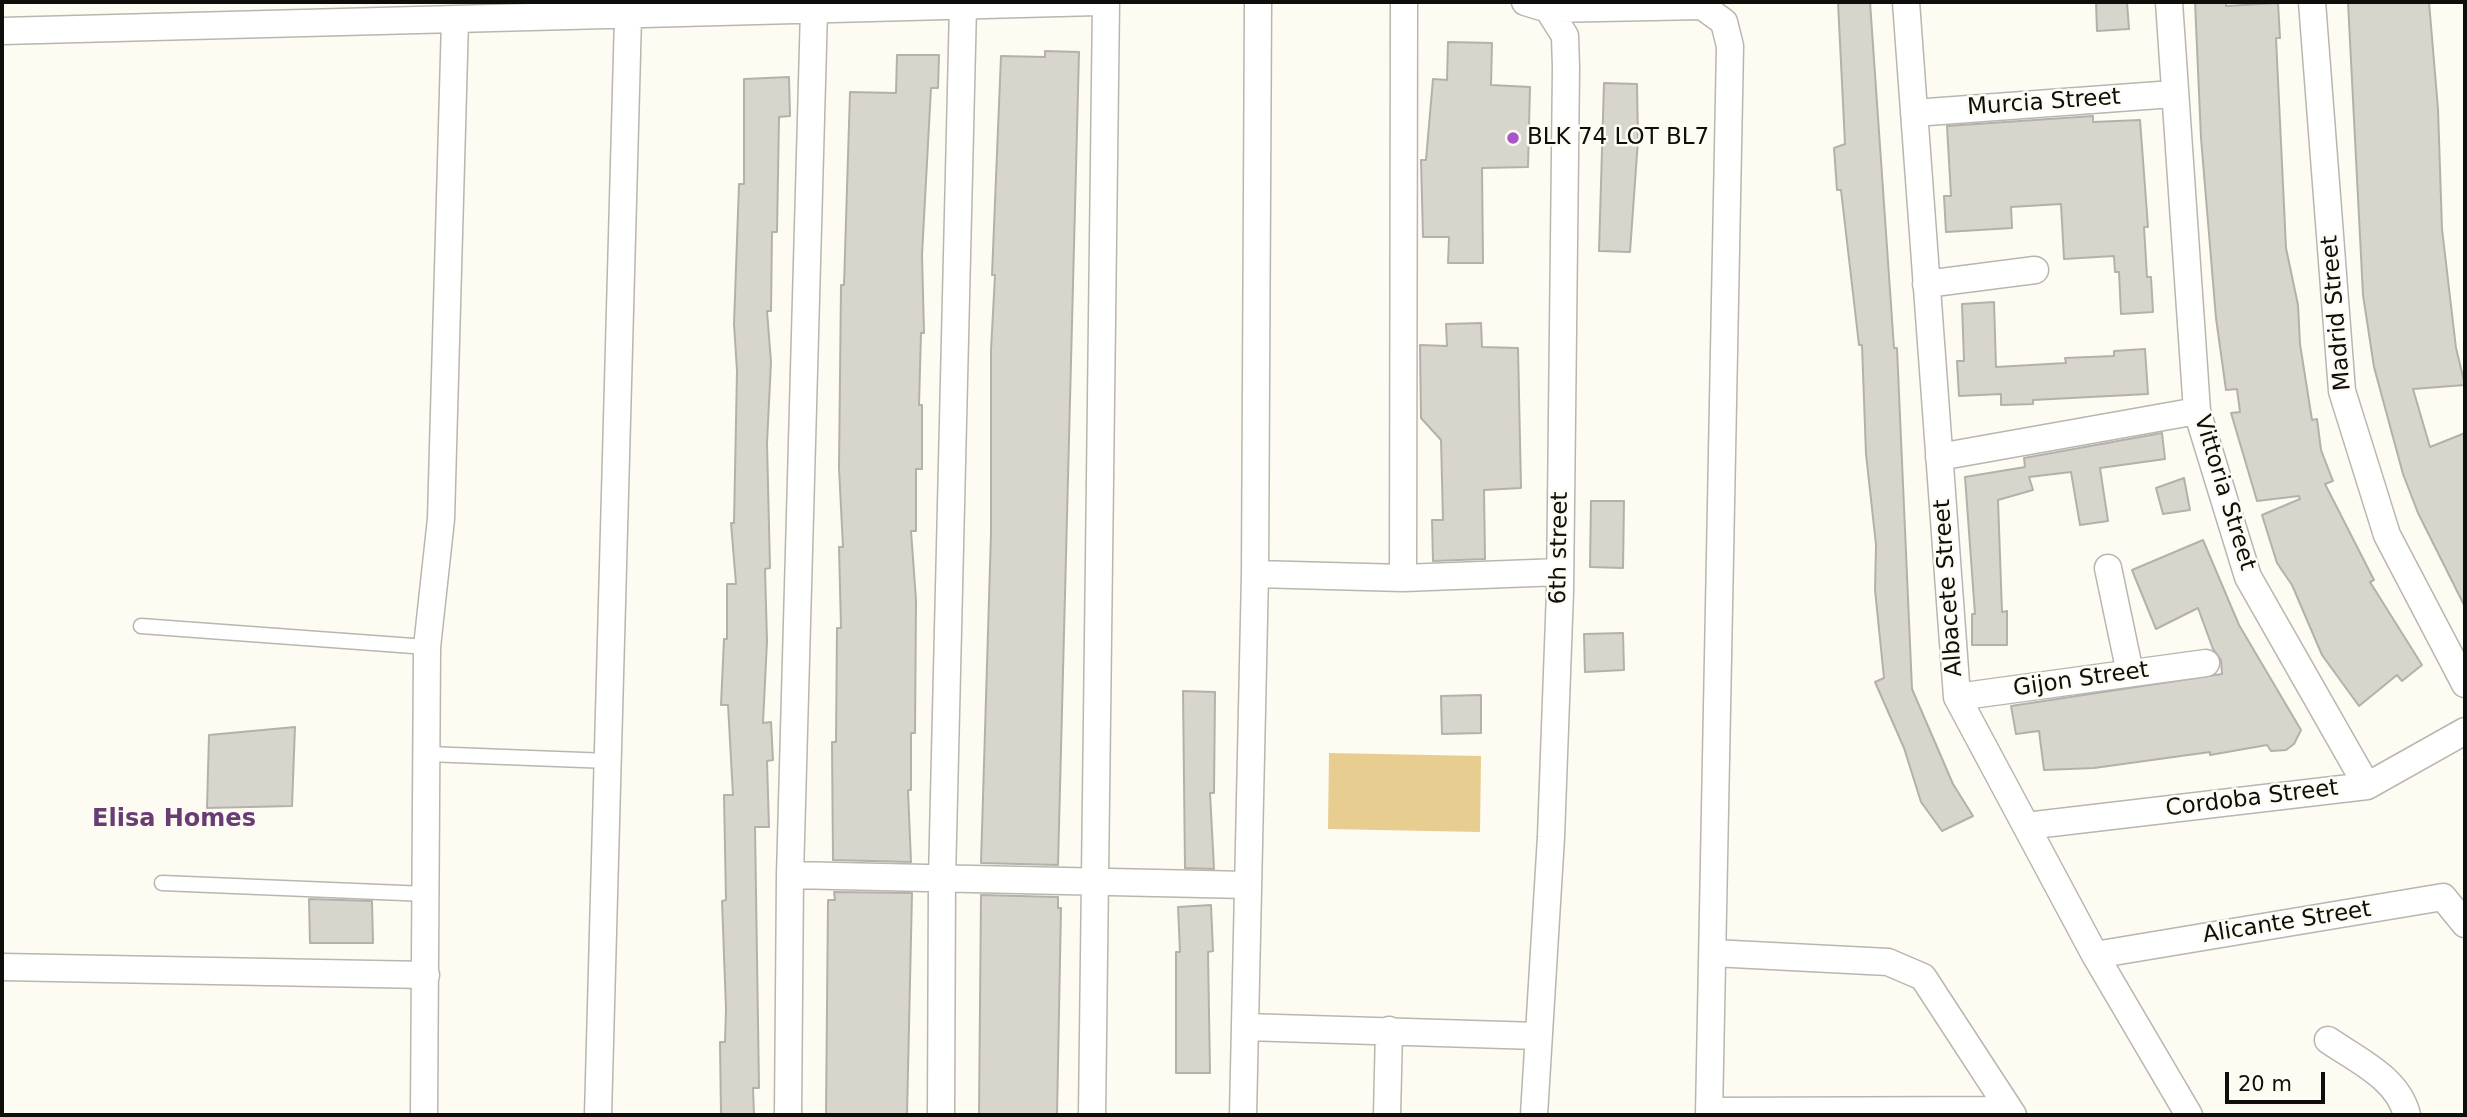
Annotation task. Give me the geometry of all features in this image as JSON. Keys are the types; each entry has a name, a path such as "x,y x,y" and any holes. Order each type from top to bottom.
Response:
{"street":[{"path":"2,31 628,17 1097,2"},
{"path":"1092,1115 1106,2"},
{"path":"1243,1115 1255,574 1258,2"},
{"path":"1404,2 1404,578"},
{"name":"Albacete Street","path":"1906,2 1957,697 2095,954 2189,1115"},
{"name":"Vittoria Street","path":"2169,2 2173,94 2197,411 2248,577 2367,786"},
{"name":"Madrid Street","path":"2312,2 2342,391 2387,535 2465,684"},
{"path":"1537,5 1702,6 1724,22 1730,46 1709,1113 2011,1113"},
{"name":"6th street","path":"1534,1115 1551,837 1560,572 1566,68 1565,36 1537,5"},
{"path":"941,1115 942,879 963,6"},
{"path":"788,1115 790,876 814,10"},
{"path":"598,1115 628,17"},
{"path":"424,1115 428,894 427,647 441,519 455,19"},
{"name":"Murcia Street","path":"1914,113 2173,94"},
{"path":"1926,284 2035,270"},
{"path":"1939,457 2197,411"},
{"path":"2108,568 2130,673"},
{"path":"1255,574 1404,578 1560,572"},
{"name":"Gijon Street","path":"1957,697 2206,663"},
{"name":"Cordoba Street","path":"2026,826 2367,786 2465,731"},
{"path":"790,876 1247,885"},
{"name":"Alicante Street","path":"2095,954 2443,897 2465,924"},
{"path":"1713,953 1888,962 1923,977 2011,1113"},
{"path":"2,967 426,975"},
{"path":"1245,1027 1537,1036"},
{"path":"1387,1115 1388,1030"},
{"path":"2328,1040 2384,1078 2399,1095 2407,1115"}],"lane":[{"path":"141,626 427,647"},
{"path":"427,754 609,761"},
{"path":"162,883 428,894"}],"shaded area":[{"path":"1329,753 1481,756 1480,832 1328,829"}],"building":[{"path":"1838,2 1870,2 1894,348 1897,348 1912,689 1953,784 1973,816 1942,831 1921,802 1904,748 1875,682 1884,678 1875,590 1876,545 1866,454 1862,345 1859,345 1841,190 1837,190 1834,148 1845,144"},
{"path":"2096,2 2127,2 2129,29 2097,31"},
{"path":"2195,2 2226,2 2226,6 2278,3 2280,38 2276,38 2286,248 2298,305 2300,344 2312,420 2317,419 2321,450 2333,481 2325,484 2374,580 2370,582 2422,665 2402,681 2397,675 2359,706 2322,655 2292,585 2277,563 2262,515 2300,499 2299,496 2257,501 2231,413 2240,412 2237,389 2226,390 2216,318 2201,138"},
{"path":"2348,2 2429,2 2438,109 2442,229 2456,348 2465,385 2413,389 2430,447 2465,433 2465,607 2418,513 2403,474 2374,367 2363,295"},
{"path":"1448,42 1492,43 1491,85 1530,87 1528,167 1482,168 1483,263 1448,263 1449,237 1423,237 1421,160 1426,160 1433,79 1447,80"},
{"path":"1045,51 1079,52 1058,865 981,863 991,533 991,350 995,275 992,275 1001,56 1045,57"},
{"path":"897,55 939,55 938,88 931,88 922,255 924,333 921,333 919,405 922,405 922,469 916,469 916,531 911,531 916,600 915,733 911,733 911,790 908,790 911,862 833,860 832,742 836,742 837,628 841,628 839,547 843,547 839,468 841,285 844,285 850,92 896,93"},
{"path":"789,77 790,116 779,117 777,232 772,232 771,311 767,311 771,362 767,443 770,568 765,569 767,641 763,723 771,722 773,760 767,761 769,827 755,827 759,1088 753,1088 754,1115 721,1115 720,1042 725,1042 726,1009 722,901 726,900 724,795 733,795 728,705 721,705 724,639 727,639 727,584 736,584 731,523 734,523 737,371 734,324 739,184 744,184 744,79"},
{"path":"1604,83 1637,84 1638,140 1630,252 1599,251"},
{"path":"2093,116 2093,122 2140,120 2148,227 2144,227 2147,277 2151,277 2153,312 2121,314 2119,272 2115,272 2114,256 2064,259 2061,204 2011,207 2012,228 1946,232 1944,196 1951,196 1947,126"},
{"path":"1994,302 1996,367 2066,363 2065,358 2114,356 2114,351 2145,349 2148,394 2033,400 2033,404 2001,405 2001,394 1959,396 1957,361 1964,361 1962,304"},
{"path":"1481,323 1482,347 1518,348 1521,488 1484,490 1485,559 1433,561 1432,520 1443,520 1441,440 1421,418 1420,345 1447,346 1446,324"},
{"path":"2162,433 2165,459 2100,468 2108,521 2080,525 2071,472 2029,477 2033,490 1998,500 2002,612 2007,611 2007,645 1972,645 1972,614 1975,614 1965,477 2025,467 2024,458"},
{"path":"2184,478 2190,510 2163,514 2156,488"},
{"path":"1591,501 1624,501 1623,568 1590,567"},
{"path":"2203,540 2239,625 2301,730 2294,744 2286,750 2271,751 2267,745 2210,755 2210,752 2094,768 2044,770 2039,731 2016,734 2011,706 2222,674 2221,660 2213,649 2198,608 2156,629 2132,570"},
{"path":"1623,633 1624,670 1585,672 1584,634"},
{"path":"1183,691 1215,692 1214,793 1210,793 1214,869 1185,868"},
{"path":"1481,695 1481,733 1442,734 1441,696"},
{"path":"295,727 292,806 207,808 209,735"},
{"path":"834,892 912,893 907,1115 826,1115 828,900 835,900"},
{"path":"981,895 1058,897 1058,908 1061,908 1057,1115 979,1115"},
{"path":"309,899 372,901 373,943 310,943"},
{"path":"1211,905 1213,951 1208,952 1210,1073 1176,1073 1176,952 1180,952 1178,907"}],"place":[{"name":"BLK 74 LOT BL7","path":"1513,138"}],"district":[{"name":"Elisa Homes","path":"174,820"}]}
